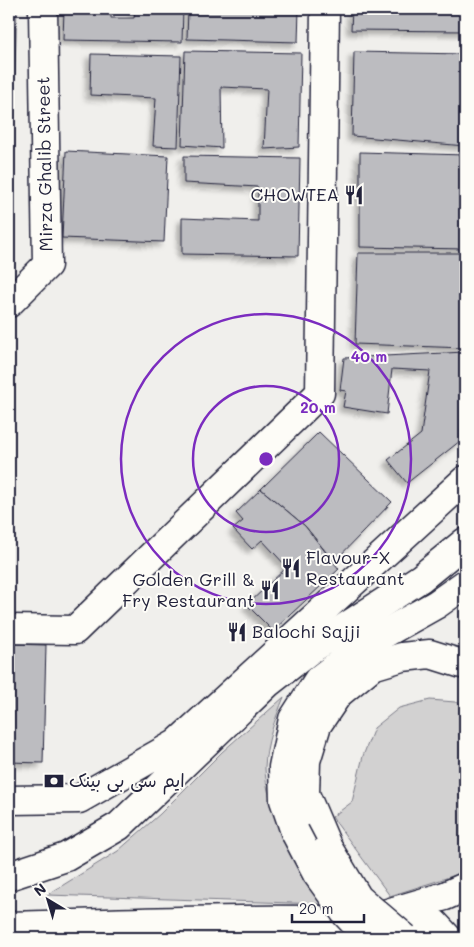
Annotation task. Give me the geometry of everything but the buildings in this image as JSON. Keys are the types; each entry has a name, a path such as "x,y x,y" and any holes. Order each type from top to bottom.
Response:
{"main road":[{"name":"Mirza Ghalib Street","path":"9,303 47,265 43,9"},
{"path":"9,629 75,630 320,393 325,9"},
{"path":"9,800 78,799 176,744 465,480"},
{"path":"9,876 66,857 120,826 268,683 310,650 421,578 465,542"},
{"path":"366,929 346,914 317,874 295,832 284,800 283,767 293,719 318,680 364,645 437,604 465,584"},
{"path":"404,938 358,898 328,848 305,794 306,761 317,724 338,694 372,666 402,657 430,654 465,665"},
{"path":"366,929 465,887"},
{"path":"9,926 162,921 366,929 435,924 448,938"}],"shaded area":[{"path":"9,9 17,9 9,237"},
{"path":"284,697 274,722 267,749 266,782 278,827 284,841 296,866 322,904 47,895 118,851 160,814 222,752"},
{"path":"430,700 455,702 465,705 465,872 390,896 332,817 352,802 363,756 374,728 399,708"}],"place":[{"name":"CHOWTEA","path":"354,195"},
{"name":"Flavour-X Restaurant","path":"291,568"},
{"name":"Golden Grill & Fry Restaurant","path":"270,590"},
{"name":"Balochi Sajji","path":"237,632"},
{"name":"ایم سی بی بینک","path":"54,781"}]}
